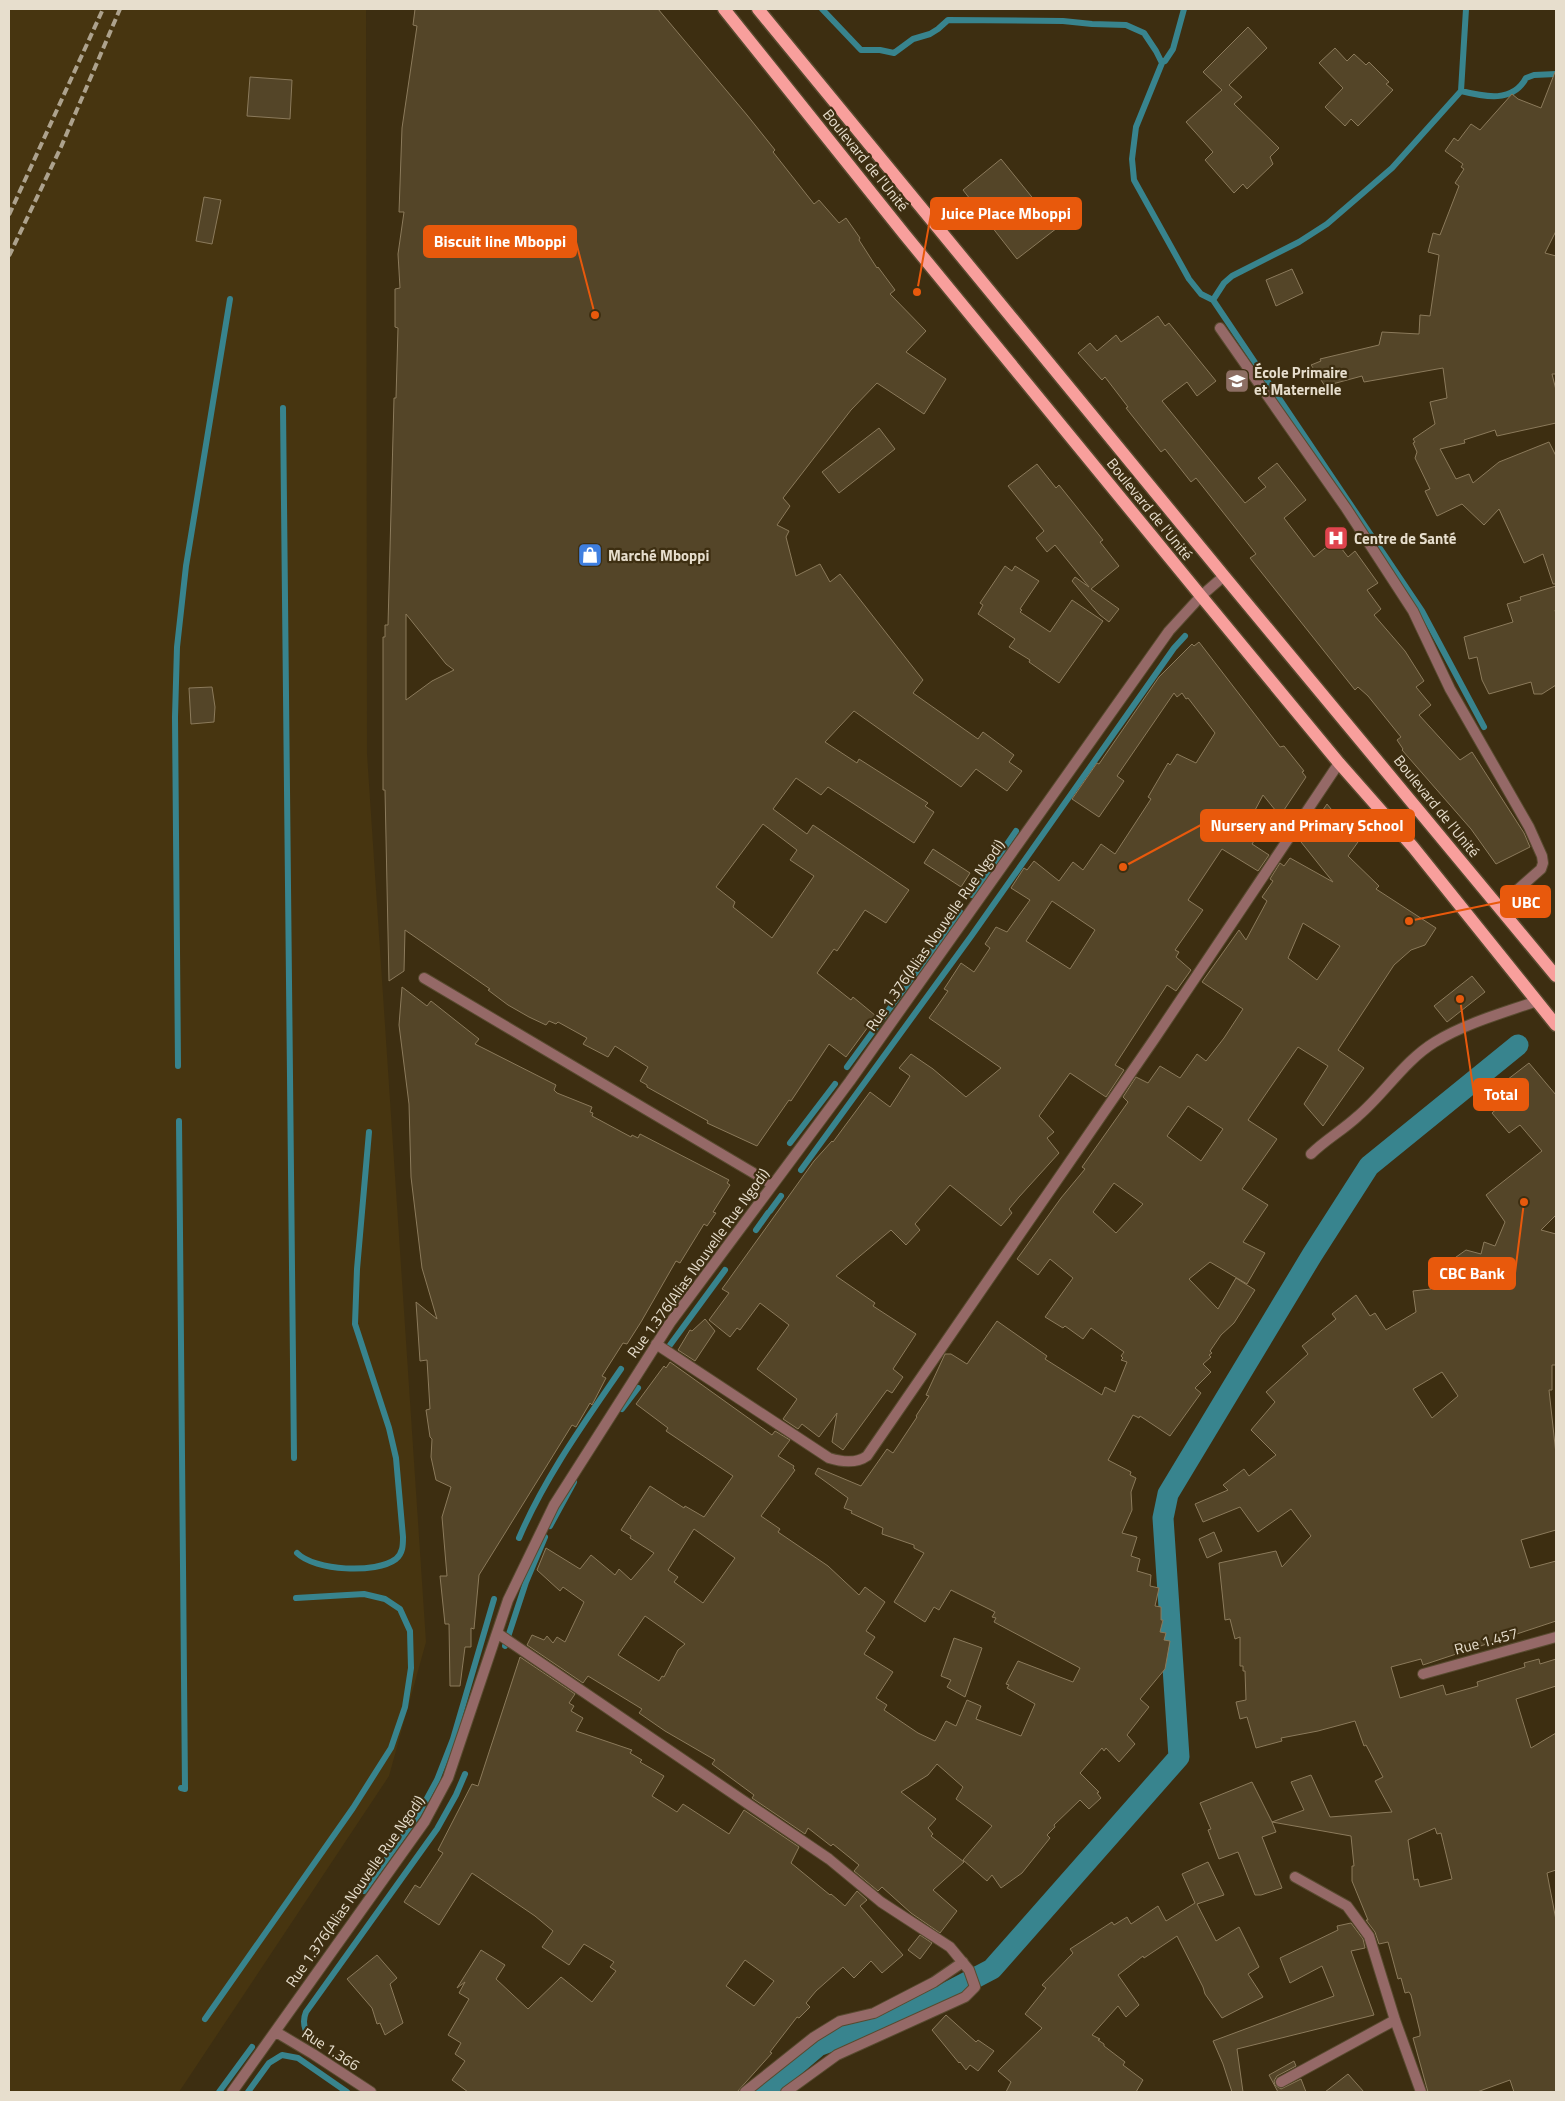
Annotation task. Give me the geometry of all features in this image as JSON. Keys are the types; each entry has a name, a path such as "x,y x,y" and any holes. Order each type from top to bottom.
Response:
{"main road":[{"name":"Boulevard de l'Unité","path":"724,9 905,235 1339,763 1413,848 1556,1025"},
{"name":"Boulevard de l'Unité","path":"758,9 1556,976"}],"street":[{"path":"1220,328 1346,508 1413,611 1450,689 1529,827 1542,856 1543,863 1541,869 1498,907"},
{"name":"Rue 1.376(Alias Nouvelle Rue Ngodi)","path":"232,2092 425,1820 448,1778 508,1600 554,1504 656,1344 772,1184 850,1081 1168,631 1201,596 1224,576"},
{"path":"656,1344 829,1458 838,1461 860,1461 867,1456 1155,1038 1339,763"},
{"path":"424,978 772,1184"},
{"path":"1311,1154 1321,1144 1359,1116 1411,1061 1434,1042 1475,1022 1537,1002"},
{"path":"497,1633 829,1859 881,1902 950,1947 966,1966 975,1987 965,1997 837,2055 786,2092"},
{"name":"Rue 1.457","path":"1423,1674 1556,1638"},
{"path":"1296,1877 1347,1906 1356,1915 1369,1936 1395,2020 1421,2092"},
{"path":"745,2092 814,2037 840,2021 874,2013 966,1966"},
{"path":"1281,2082 1395,2020"},
{"name":"Rue 1.366","path":"276,2032 370,2092"}],"shaded area":[{"path":"9,9 366,9 367,754 426,1642 389,1776 179,2092 9,2092"}],"building":[{"name":"Marché Mboppi","path":"415,9 658,9 775,150 773,152 814,204 819,200 839,223 846,218 877,268 895,290 890,294 926,331 906,352 946,379 924,414 877,383 851,410 783,498 790,506 777,525 789,531 786,537 796,576 820,564 830,582 840,574 923,680 913,693 978,739 983,732 1014,755 1009,762 1022,771 1007,791 976,769 961,787 854,711 825,742 857,763 859,759 928,803 925,806 934,812 914,843 828,787 821,795 796,778 773,809 807,834 813,825 909,890 886,923 865,910 837,951 834,949 817,973 851,1000 853,997 876,1016 846,1057 829,1044 791,1101 789,1100 757,1146 707,1123 708,1121 647,1087 647,1085 640,1081 648,1067 615,1046 608,1057 583,1044 587,1038 558,1022 556,1024 549,1021 546,1025 529,1017 508,1005 488,990 490,989 405,930 404,971 389,981 385,790 383,790 383,637 385,637 385,625 388,625 394,398 396,398 398,328 395,327 395,289 400,288 398,254 404,212 399,212 402,128 417,26 413,25","holes":["406,614 446,664 454,670 432,681 406,700","763,824 797,850 790,860 814,876 772,938 733,907 735,902 716,887"]},
{"path":"1248,27 1267,48 1229,85 1242,97 1234,104 1279,148 1270,157 1273,164 1247,189 1243,184 1234,193 1205,160 1213,152 1186,122 1222,90 1203,72"},
{"path":"1335,48 1347,61 1354,54 1366,65 1369,62 1389,82 1386,84 1393,90 1358,126 1351,119 1345,126 1325,107 1343,88 1319,63"},
{"path":"1555,72 1556,231 1545,253 1556,256 1556,374 1552,374 1556,390 1556,423 1497,436 1495,430 1464,440 1465,443 1440,449 1456,479 1469,474 1473,483 1499,462 1549,442 1556,456 1556,584 1553,584 1543,554 1524,563 1499,509 1484,525 1462,504 1437,516 1425,491 1430,489 1415,458 1417,452 1413,439 1435,424 1430,402 1447,398 1443,368 1364,382 1362,376 1325,386 1311,365 1321,361 1320,359 1379,345 1382,332 1419,334 1420,315 1430,316 1439,255 1428,252 1433,233 1440,235 1459,186 1455,183 1464,169 1461,167 1463,164 1445,151 1454,138 1458,141 1471,124 1480,130 1512,94 1518,99 1541,108"},
{"path":"250,77 292,80 290,119 247,116"},
{"path":"1001,159 1057,228 1017,259 963,190"},
{"path":"204,197 221,200 212,244 196,241"},
{"path":"1292,269 1303,293 1276,306 1266,280"},
{"path":"1158,316 1165,326 1169,323 1216,381 1197,396 1187,382 1162,401 1245,503 1266,487 1258,478 1277,463 1306,500 1284,518 1314,557 1335,540 1348,557 1355,551 1378,583 1367,590 1381,609 1374,615 1405,651 1424,681 1416,687 1431,705 1419,715 1460,760 1472,752 1524,833 1530,847 1496,864 1471,829 1402,750 1397,740 1401,737 1368,696 1358,687 1355,690 1250,558 1256,554 1196,478 1191,482 1165,449 1161,452 1126,408 1128,407 1105,377 1102,380 1078,353 1090,343 1097,351 1116,335 1121,342"},
{"path":"879,428 895,449 839,493 822,472"},
{"path":"1037,464 1056,488 1059,485 1103,540 1100,542 1119,566 1091,589 1119,609 1109,622 1100,615 1072,581 1075,577 1089,587 1055,545 1047,552 1036,538 1044,531 1008,486"},
{"path":"1005,566 1012,571 1015,566 1039,581 1020,609 1022,610 1020,612 1050,632 1072,600 1103,621 1059,683 1029,662 1030,660 1009,647 1015,639 978,614 983,605 980,603"},
{"path":"1556,586 1556,685 1542,694 1534,694 1531,682 1489,694 1482,680 1477,657 1469,659 1464,637 1513,622 1507,604 1521,600 1520,597"},
{"path":"1199,642 1280,747 1284,746 1304,771 1302,772 1306,777 1280,816 1263,795 1244,831 1256,838 1252,844 1269,855 1258,871 1222,849 1188,900 1203,910 1175,950 1179,952 1176,957 1191,970 1176,991 1167,985 1115,1065 1124,1070 1106,1097 1070,1073 1039,1116 1054,1132 1047,1138 1059,1153 1009,1209 1012,1213 1001,1226 950,1185 915,1224 920,1230 906,1245 891,1230 836,1276 875,1303 873,1306 916,1334 893,1369 903,1377 892,1393 887,1390 843,1450 832,1442 837,1413 819,1437 802,1424 798,1429 783,1419 797,1399 757,1369 789,1325 760,1303 740,1330 737,1328 730,1337 709,1320 729,1293 722,1289 814,1161 833,1142 870,1092 890,1107 910,1076 899,1068 911,1054 933,1069 966,1097 1001,1068 929,1018 948,991 944,989 961,963 974,972 990,948 985,944 996,927 1007,932 1030,900 1011,888 1024,868 1027,870 1034,861 1059,881 1073,862 1083,870 1101,844 1115,854 1151,799 1148,797 1168,763 1170,765 1177,754 1196,763 1215,733 1188,698 1186,699 1182,693 1177,697 1174,693 1117,776 1124,781 1099,817 1072,799 1097,763 1099,764 1159,677 1192,644 1194,646","holes":["1052,901 1095,930 1070,969 1026,941"]},
{"path":"212,687 215,707 214,722 191,724 189,688"},
{"path":"1327,804 1358,842 1348,856 1379,886 1376,889 1436,928 1425,945 1411,950 1394,965 1338,1050 1364,1068 1323,1126 1304,1104 1328,1066 1298,1047 1248,1120 1277,1139 1242,1189 1268,1205 1243,1242 1265,1253 1247,1284 1210,1262 1189,1279 1218,1309 1236,1278 1255,1290 1234,1323 1221,1335 1210,1351 1212,1353 1209,1355 1211,1357 1203,1364 1211,1372 1195,1388 1201,1393 1170,1436 1140,1416 1139,1418 1133,1415 1108,1460 1131,1472 1130,1475 1136,1478 1131,1492 1132,1510 1122,1533 1137,1537 1131,1556 1140,1559 1137,1571 1151,1575 1150,1586 1159,1588 1155,1606 1161,1607 1161,1620 1163,1620 1160,1632 1166,1633 1164,1640 1170,1641 1165,1669 1140,1699 1149,1707 1127,1735 1135,1744 1119,1762 1106,1748 1104,1751 1102,1748 1080,1773 1099,1792 1097,1793 1101,1798 1089,1809 1080,1800 1054,1825 1055,1827 1047,1835 1050,1838 1022,1873 1001,1888 992,1875 987,1881 963,1860 992,1826 956,1799 963,1787 937,1764 928,1775 901,1792 936,1819 928,1828 933,1834 931,1836 964,1862 933,1890 957,1911 940,1933 911,1913 882,1887 878,1891 854,1871 859,1865 833,1844 831,1846 808,1828 805,1834 752,1798 754,1795 712,1764 715,1760 665,1731 639,1713 642,1709 588,1676 583,1683 527,1645 532,1635 544,1640 547,1636 553,1643 557,1637 565,1642 584,1602 563,1587 560,1591 537,1570 546,1548 580,1569 591,1555 615,1575 619,1569 631,1580 654,1553 621,1530 650,1486 684,1508 685,1506 704,1517 733,1476 666,1431 668,1428 636,1404 664,1366 666,1368 670,1362 772,1435 775,1431 790,1440 778,1456 794,1466 795,1470 761,1516 780,1529 778,1532 828,1566 859,1595 865,1587 885,1602 866,1631 875,1637 864,1654 893,1672 876,1698 887,1705 884,1710 918,1733 935,1741 946,1721 956,1726 967,1700 981,1706 976,1719 1021,1736 1035,1704 1007,1688 1009,1685 1006,1684 1018,1661 1073,1682 1080,1668 994,1622 996,1618 992,1617 995,1612 951,1590 939,1610 934,1607 925,1622 894,1602 924,1553 914,1548 914,1545 882,1534 883,1528 844,1508 848,1498 815,1474 818,1468 861,1486 887,1449 893,1453 917,1417 929,1396 926,1395 945,1354 951,1354 967,1364 997,1321 1047,1356 1045,1359 1102,1395 1105,1387 1115,1392 1127,1362 1121,1360 1124,1352 1091,1328 1083,1339 1065,1326 1063,1328 1045,1317 1073,1278 1050,1259 1038,1275 1017,1259 1061,1198 1085,1169 1082,1167 1128,1102 1123,1097 1136,1077 1148,1083 1160,1066 1180,1078 1197,1054 1206,1061 1224,1038 1243,1009 1202,982 1239,930 1246,940 1267,901 1262,897 1273,881 1270,879 1280,863 1284,866 1290,858 1333,882 1301,842","holes":["1303,923 1340,946 1317,980 1288,958","1188,1106 1223,1129 1201,1161 1167,1136","1114,1183 1143,1204 1116,1233 1093,1212","694,1529 735,1558 703,1603 674,1582 678,1577 668,1570","645,1616 685,1644 678,1650 664,1677 662,1676 659,1681 618,1655"]},
{"path":"933,849 970,873 961,887 924,863"},
{"path":"1472,976 1485,992 1447,1022 1434,1006"},
{"path":"402,987 427,1006 431,1001 479,1039 475,1044 556,1085 554,1090 557,1093 592,1107 590,1112 593,1113 592,1116 631,1137 632,1135 638,1138 640,1134 729,1180 727,1183 730,1185 713,1212 716,1213 707,1226 704,1224 680,1263 676,1261 627,1344 623,1343 602,1376 606,1378 592,1405 590,1403 576,1427 572,1425 479,1575 474,1629 471,1628 471,1647 465,1647 460,1686 450,1686 449,1624 445,1624 440,1576 447,1576 442,1517 451,1487 436,1480 431,1457 432,1439 430,1437 426,1410 430,1409 427,1360 420,1361 416,1302 437,1319 422,1268 411,1177 409,1104 399,1025"},
{"path":"1529,1063 1556,1095 1556,1215 1541,1230 1556,1234 1556,1365 1552,1365 1552,1390 1549,1390 1556,1454 1556,1530 1521,1540 1530,1568 1556,1561 1556,1621 1423,1665 1421,1659 1391,1667 1400,1698 1443,1685 1446,1695 1478,1686 1477,1682 1525,1667 1524,1663 1539,1659 1540,1664 1556,1659 1556,1686 1516,1699 1531,1748 1556,1733 1556,1870 1547,1873 1556,1920 1556,2092 1514,2092 1510,2080 1477,2092 1428,2092 1413,2038 1420,2036 1420,2032 1411,1995 1409,1992 1405,1993 1401,1978 1398,1979 1388,1942 1379,1944 1375,1932 1366,1920 1368,1920 1352,1881 1352,1866 1354,1866 1351,1836 1272,1822 1304,1810 1291,1782 1311,1775 1330,1817 1392,1812 1375,1781 1383,1777 1366,1745 1364,1746 1355,1721 1281,1738 1282,1741 1256,1748 1247,1717 1240,1719 1236,1702 1246,1700 1245,1671 1243,1671 1243,1666 1240,1666 1240,1637 1235,1639 1230,1619 1225,1620 1219,1563 1276,1551 1282,1567 1311,1536 1291,1509 1258,1532 1240,1507 1203,1522 1195,1504 1228,1490 1223,1485 1244,1469 1249,1476 1276,1455 1251,1430 1275,1402 1266,1392 1308,1354 1302,1346 1336,1319 1332,1314 1356,1295 1370,1316 1375,1313 1386,1330 1416,1312 1413,1291 1431,1289 1436,1273 1442,1267 1466,1250 1481,1254 1484,1242 1495,1246 1505,1222 1486,1195 1542,1151 1520,1125 1509,1133 1492,1113 1499,1107 1489,1096 1492,1094 1490,1093","holes":["1442,1372 1458,1396 1432,1418 1413,1389","1435,1828 1437,1834 1441,1833 1452,1879 1420,1887 1418,1879 1414,1880 1408,1840"]},
{"path":"705,1319 715,1331 695,1361 678,1350 690,1330 692,1331"},
{"path":"1214,1532 1222,1551 1207,1558 1199,1539"},
{"path":"954,1638 982,1648 965,1697 947,1687 951,1680 941,1676"},
{"path":"520,1657 575,1694 569,1703 574,1706 571,1711 583,1718 576,1731 632,1750 630,1753 642,1760 640,1762 664,1776 652,1796 677,1812 683,1804 729,1834 744,1810 799,1847 791,1863 845,1906 857,1891 867,1900 860,1906 903,1955 882,1973 871,1961 854,1978 843,1967 816,1991 806,2003 810,2007 799,2018 797,2017 770,2052 772,2053 737,2092 468,2092 452,2080 465,2061 455,2054 461,2043 448,2035 469,1999 459,1993 465,1982 457,1988 481,1950 505,1965 496,1979 528,2009 561,1977 592,2002 616,1971 610,1967 614,1962 584,1944 569,1965 542,1947 553,1931 535,1916 472,1873 439,1925 404,1902 415,1885 420,1888 443,1853 438,1850 472,1784 478,1786","holes":["745,1960 774,1981 754,2006 726,1986"]},
{"path":"1252,1782 1276,1832 1262,1837 1282,1888 1261,1895 1255,1895 1238,1852 1219,1859 1208,1830 1211,1829 1200,1803"},
{"path":"1208,1862 1224,1895 1197,1904 1216,1941 1239,1927 1259,1967 1248,1974 1263,1997 1222,2018 1205,1994 1177,1936 1144,1958 1143,1956 1118,1975 1139,2005 1126,2017 1118,2006 1092,2035 1100,2039 1098,2040 1104,2046 1125,2062 1123,2065 1143,2080 1136,2092 1006,2092 1011,2082 998,2071 1042,2028 1025,2014 1046,1988 1042,1985 1073,1953 1070,1949 1112,1922 1114,1925 1127,1917 1131,1924 1158,1906 1166,1921 1195,1903 1182,1874"},
{"path":"1351,1923 1363,1939 1365,1948 1351,1951 1374,2015 1237,2049 1243,2092 1232,2092 1213,2041 1334,1996 1322,1966 1290,1983 1280,1958 1338,1930 1337,1926"},
{"path":"920,1935 932,1943 920,1959 908,1950"},
{"path":"377,1955 397,1978 390,1984 403,2023 385,2035 380,2023 377,2024 372,2008 347,1979"},
{"path":"946,2015 976,2042 978,2040 994,2051 978,2071 970,2065 966,2070 932,2030"},
{"path":"1294,2061 1296,2066 1277,2076 1274,2081 1275,2085 1281,2089 1301,2079 1306,2092 1278,2092 1269,2075"},
{"path":"1348,2074 1364,2092 1325,2092"}],"waterway":[{"path":"822,9 861,50 880,50 894,53 913,39 930,34 948,20 1063,21 1126,25 1144,33 1162,63 1136,127 1132,159 1134,180 1189,279 1201,294 1213,300 1422,611 1484,727"},
{"path":"1165,61 1173,49 1184,9"},
{"path":"1213,300 1224,283 1232,276 1299,242 1327,224 1392,168 1461,91 1466,9"},
{"path":"1461,91 1489,96 1506,95 1520,86 1526,78 1534,75 1556,74"},
{"path":"178,1066 175,717 177,647 186,566 230,299"},
{"path":"283,408 294,1458"},
{"path":"801,1170 972,935 1174,648 1185,636"},
{"path":"972,895 1016,831"},
{"path":"847,1067 960,912"},
{"path":"764,2092 818,2046 912,2011 992,1969 1179,1757 1163,1518 1168,1494 1312,1255 1369,1166 1518,1045"},
{"path":"790,1143 835,1084"},
{"path":"179,1121 185,1789 181,1788"},
{"path":"297,1553 317,1564 331,1567 361,1568 387,1564 396,1559 403,1546 396,1458 389,1428 355,1324 357,1269 369,1132"},
{"path":"770,1211 781,1196"},
{"path":"756,1230 768,1213"},
{"path":"670,1345 725,1270"},
{"path":"668,1309 682,1289"},
{"path":"519,1538 529,1515 553,1472 621,1369"},
{"path":"622,1409 638,1388"},
{"path":"550,1526 574,1482"},
{"path":"505,1646 526,1582 545,1537"},
{"path":"205,2019 353,1808 391,1748 405,1707 411,1668 410,1631 400,1609 385,1599 364,1594 296,1598"},
{"path":"364,1891 418,1815 437,1780 453,1739 494,1599"},
{"path":"317,2042 310,2037 304,2025 306,2012 437,1829 456,1795 465,1774"},
{"path":"219,2092 252,2047"},
{"path":"248,2092 269,2063 282,2055 298,2058 347,2092"}],"railway":[{"path":"9,215 103,9"},
{"path":"9,256 61,147 120,9"}],"place":[{"name":"Juice Place Mboppi","path":"917,292"},
{"name":"Biscuit line Mboppi","path":"595,315"},
{"name":"École Primaire et Maternelle","path":"1237,381"},
{"name":"Centre de Santé","path":"1336,538"},
{"name":"Marché Mboppi","path":"590,555"},
{"name":"Nursery and Primary School","path":"1123,867"},
{"name":"UBC","path":"1409,921"},
{"name":"Total","path":"1460,999"},
{"name":"CBC Bank","path":"1524,1202"}]}
